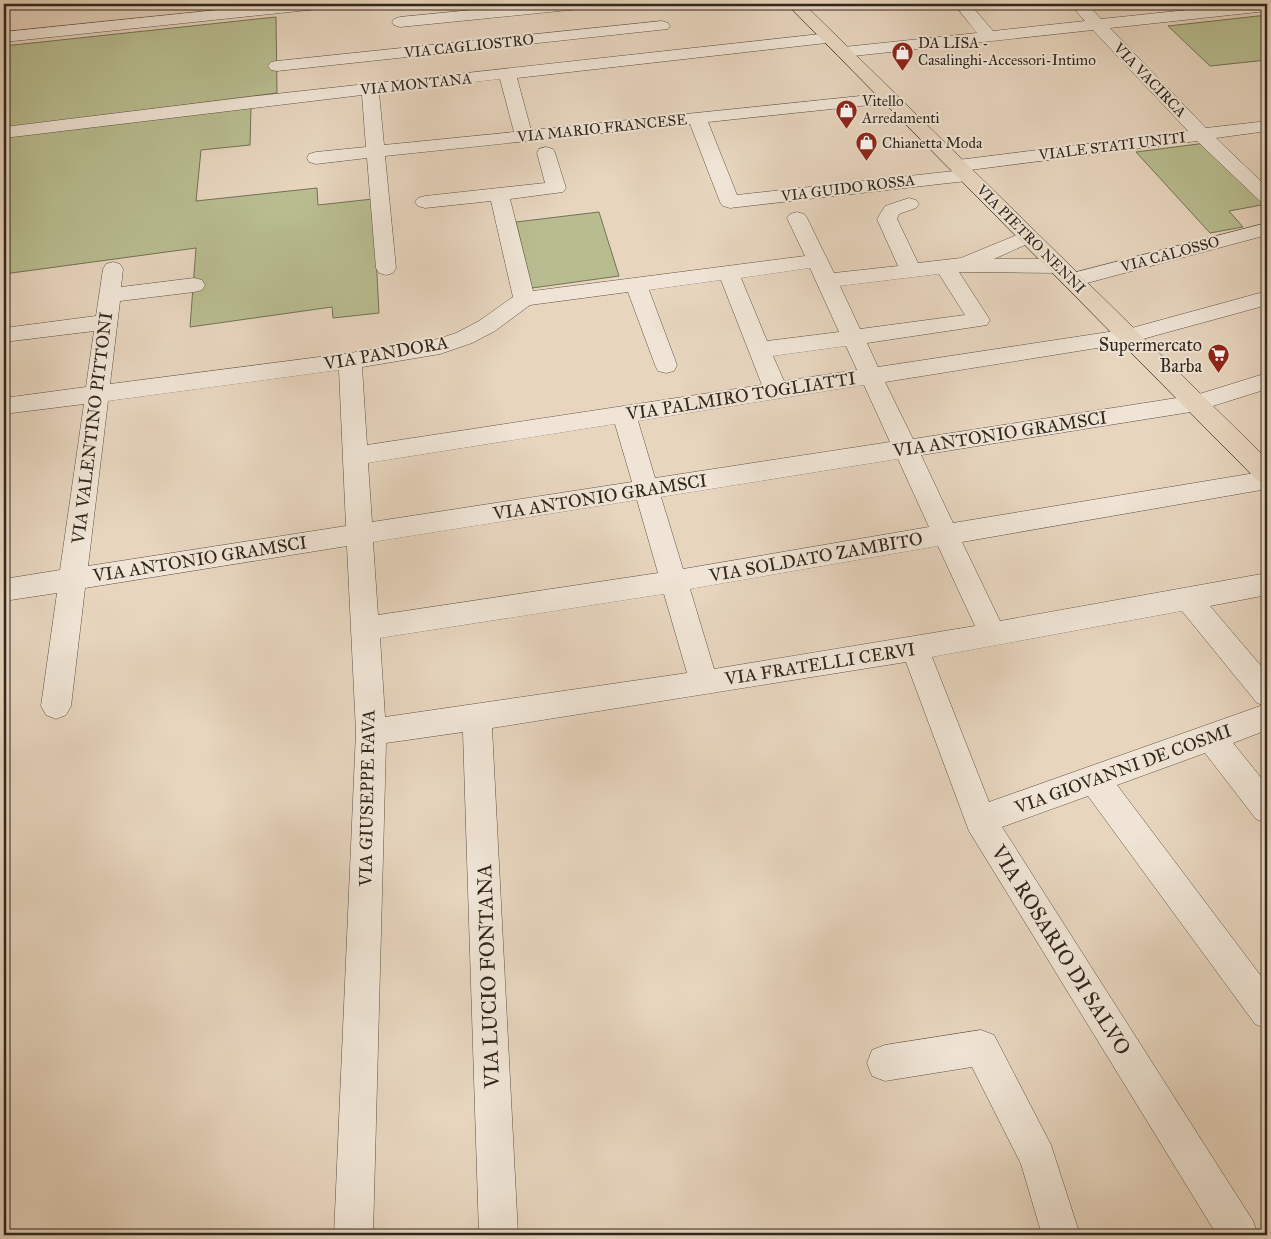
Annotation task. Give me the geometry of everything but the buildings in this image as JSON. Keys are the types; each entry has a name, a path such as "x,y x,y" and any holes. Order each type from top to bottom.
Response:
{"main road":[{"name":"VIA PIETRO NENNI","path":"795,4 1267,474"}],"street":[{"path":"260,10 279,4"},
{"path":"4,37 94,20 260,10 318,4"},
{"path":"400,22 579,4"},
{"path":"962,4 988,36"},
{"name":"VIA VACIRCA","path":"1078,4 1202,135 1267,197"},
{"name":"VIA MONTANA","path":"4,133 370,89 676,55 988,36 1267,6"},
{"name":"VIA CAGLIOSTRO","path":"277,66 659,19 676,55"},
{"path":"507,74 524,136"},
{"path":"370,89 386,268"},
{"name":"VIA MARIO FRANCESE","path":"316,158 889,98"},
{"name":"VIA GUIDO ROSSA","path":"697,118 730,202 962,170"},
{"name":"VIALE STATI UNITI","path":"962,170 1267,126"},
{"path":"425,202 556,188 546,152"},
{"path":"499,194 524,299"},
{"path":"909,204 893,208 887,219 911,271"},
{"path":"797,218 993,635"},
{"name":"VIA CALOSSO","path":"952,266 1065,272 1267,229"},
{"path":"760,350 979,320 952,266 1029,236"},
{"name":"VIA PANDORA","path":"4,406 350,361 440,346 464,338 487,326 524,299 728,272 911,271 952,266"},
{"name":"VIA VALENTINO PITTONI","path":"56,706 113,268"},
{"path":"728,272 776,391"},
{"path":"636,284 666,365"},
{"path":"109,295 194,285"},
{"name":"VIA PALMIRO TOGLIATTI","path":"354,456 1128,336 1267,298"},
{"path":"4,335 106,322"},
{"name":"VIA GIUSEPPE FAVA","path":"350,361 371,732 353,1235"},
{"name":"VIA ANTONIO GRAMSCI","path":"4,590 1197,403 1267,381"},
{"path":"624,415 704,682"},
{"name":"VIA SOLDATO ZAMBITO","path":"364,629 674,581 1267,480"},
{"name":"VIA FRATELLI CERVI","path":"371,732 477,718 915,649 1267,584"},
{"path":"1188,599 1267,694"},
{"name":"VIA ROSARIO DI SALVO","path":"915,649 980,820 1239,1235"},
{"name":"VIA LUCIO FONTANA","path":"477,718 499,1235"},
{"name":"VIA GIOVANNI DE COSMI","path":"980,820 1267,718"},
{"path":"1211,738 1267,809"},
{"path":"1094,779 1267,1012"},
{"path":"885,1064 981,1048 1038,1158 1061,1235"}],"green space":[{"path":"1267,15 1267,60 1210,66 1168,26"},
{"path":"276,17 277,93 4,128 4,46"},
{"path":"251,107 250,145 201,150 196,201 317,188 318,205 373,199 379,313 333,318 332,307 190,327 196,248 4,274 4,133 99,121"},
{"path":"1206,143 1267,204 1229,211 1243,227 1210,233 1136,152"},
{"path":"599,212 619,276 532,288 516,222"}],"place":[{"name":"DA LISA - Casalinghi-Accessori-Intimo","path":"902,71"},
{"name":"Vitello Arredamenti","path":"846,129"},
{"name":"Chianetta Moda","path":"866,162"},
{"name":"Supermercato Barba","path":"1218,374"}]}
